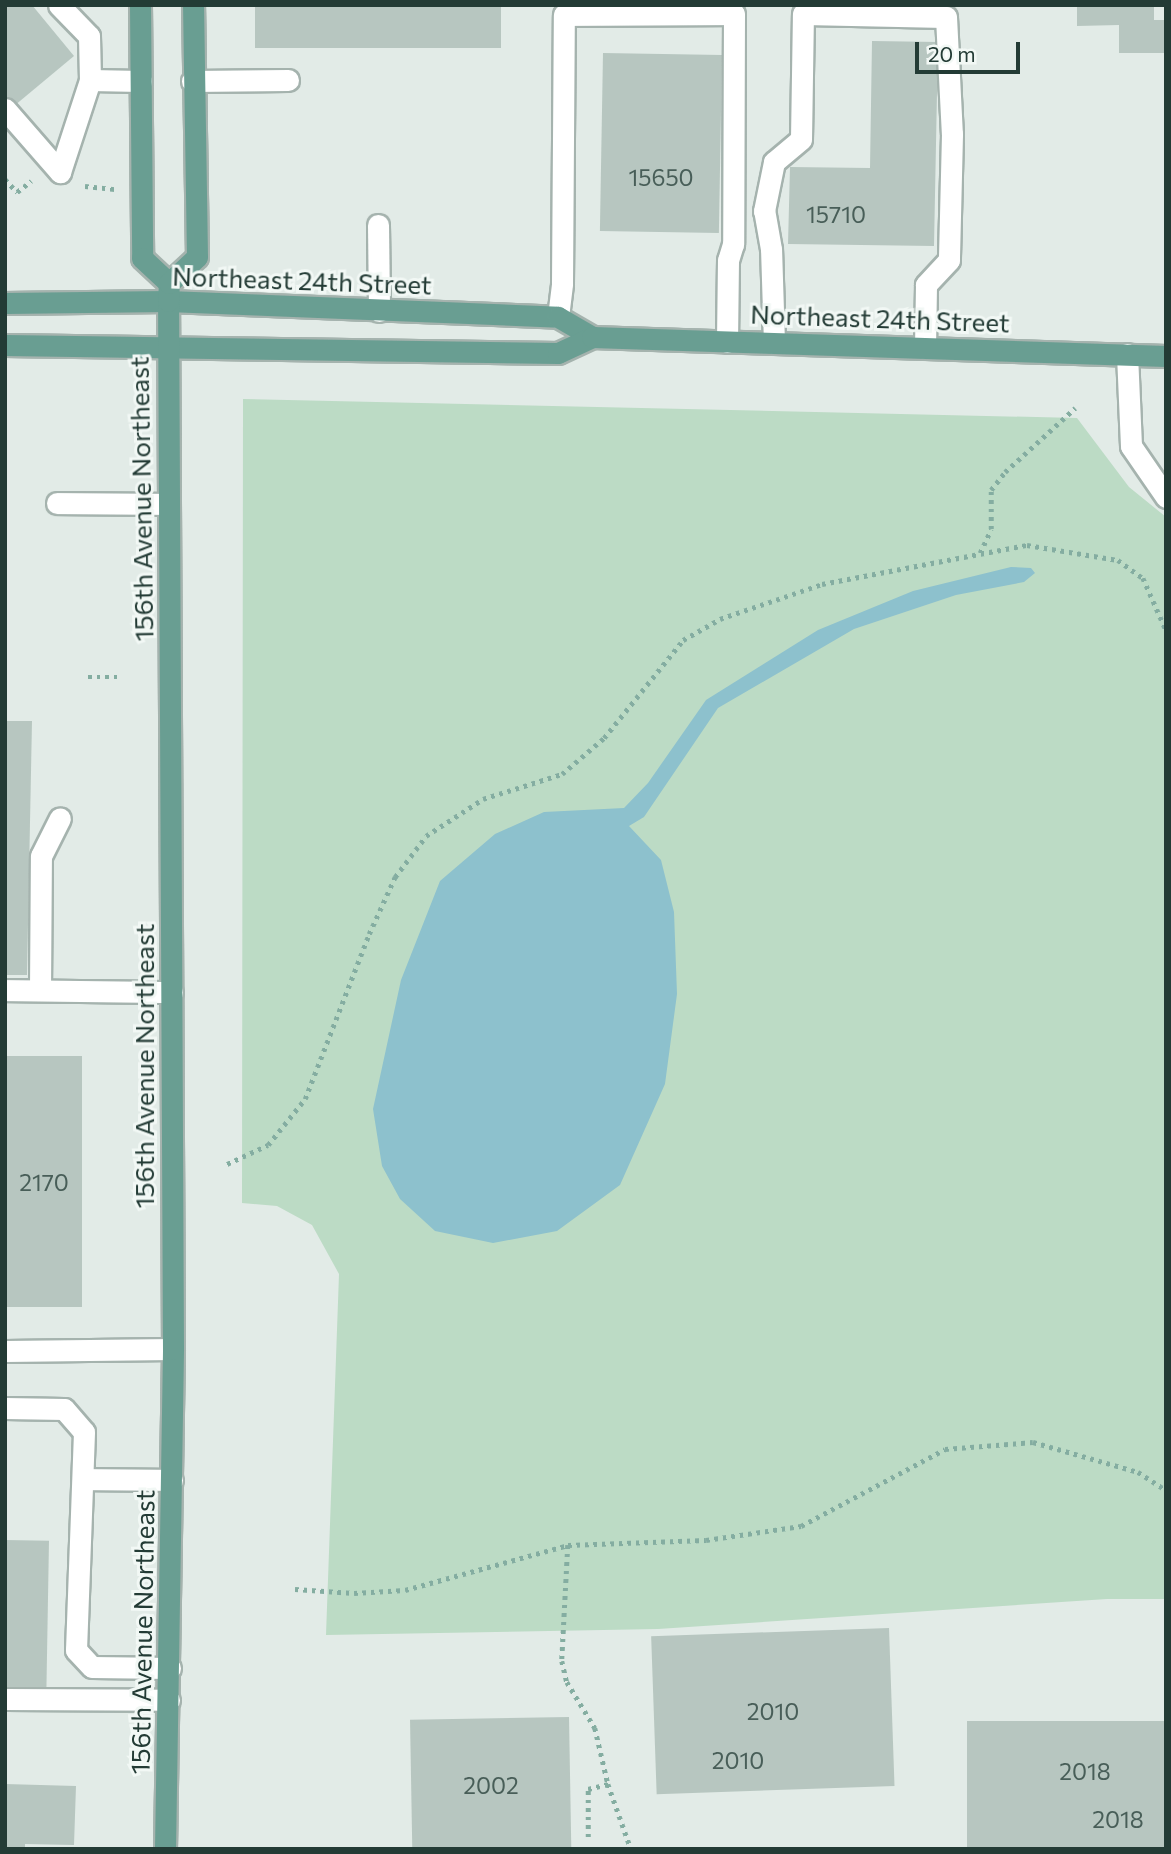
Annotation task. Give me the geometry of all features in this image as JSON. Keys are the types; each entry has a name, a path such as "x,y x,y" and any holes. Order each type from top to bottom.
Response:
{"main road":[{"path":"140,5 142,258 169,292 197,257 192,5"},
{"name":"Northeast 24th Street","path":"5,303 169,292 379,311 558,317 592,337"},
{"name":"156th Avenue Northeast","path":"166,1849 173,1349 169,292"},
{"name":"Northeast 24th Street","path":"5,345 168,345 558,353 592,337 1166,356"}],"street":[{"path":"5,109 60,172 90,80 89,37 59,5"},
{"path":"558,317 562,284 564,15 580,10 734,14 733,244 728,260 727,342"},
{"path":"774,343 771,249 764,211 774,162 801,139 803,14 946,17 952,134 949,260 926,285 925,348"},
{"path":"90,80 141,81"},
{"path":"192,81 288,80"},
{"path":"378,225 379,311"},
{"path":"1127,354 1130,446 1166,497"},
{"path":"57,503 169,504"},
{"path":"50,990 41,856 60,818"},
{"path":"5,990 172,992"},
{"path":"5,1351 173,1349"},
{"path":"5,1408 64,1409 84,1432 76,1650 92,1667 170,1668"},
{"path":"83,1479 172,1480"},
{"path":"5,1699 169,1700"}],"path":[{"path":"980,553 991,529 991,490 1075,408"},
{"path":"228,1164 268,1145 305,1099 390,889 426,835 483,799 562,774 604,738 683,640 720,619 822,584 1027,545 1118,559 1143,578 1166,630"},
{"path":"88,677 121,677"},
{"path":"295,1589 354,1593 405,1590 568,1545 706,1540 801,1526 946,1449 1033,1442 1138,1472 1166,1490"},
{"path":"568,1545 562,1661 567,1682 595,1728 608,1784 631,1849"},
{"path":"588,1837 588,1788 608,1784"}],"green space":[{"path":"243,399 1077,418 1129,487 1166,517 1166,1599 1107,1599 658,1629 326,1635 339,1274 312,1225 277,1206 242,1203"}],"water":[{"path":"1011,567 1031,568 1035,573 1024,582 956,595 854,629 718,708 644,817 629,826 661,860 674,912 677,994 665,1084 620,1185 557,1231 493,1243 435,1231 400,1199 382,1166 373,1109 401,980 440,881 495,834 544,812 624,808 648,783 706,700 818,630 913,591"}],"building":[{"path":"5,5 32,5 74,56 14,106 5,95"},
{"path":"255,5 501,5 501,48 255,48"},
{"path":"1077,5 1154,5 1154,20 1166,20 1166,53 1119,53 1119,25 1077,26"},
{"path":"872,41 938,42 934,246 788,244 790,167 870,168"},
{"path":"603,53 722,55 719,233 600,231"},
{"path":"5,721 32,721 27,975 5,975"},
{"path":"5,1056 82,1056 82,1307 5,1307"},
{"path":"5,1540 49,1541 46,1694 5,1693"},
{"path":"889,1628 895,1786 657,1794 651,1636"},
{"path":"569,1717 571,1849 412,1849 410,1720"},
{"path":"967,1721 1166,1721 1166,1849 967,1849"},
{"path":"5,1784 76,1786 74,1845 25,1844 25,1849 5,1849"}]}
